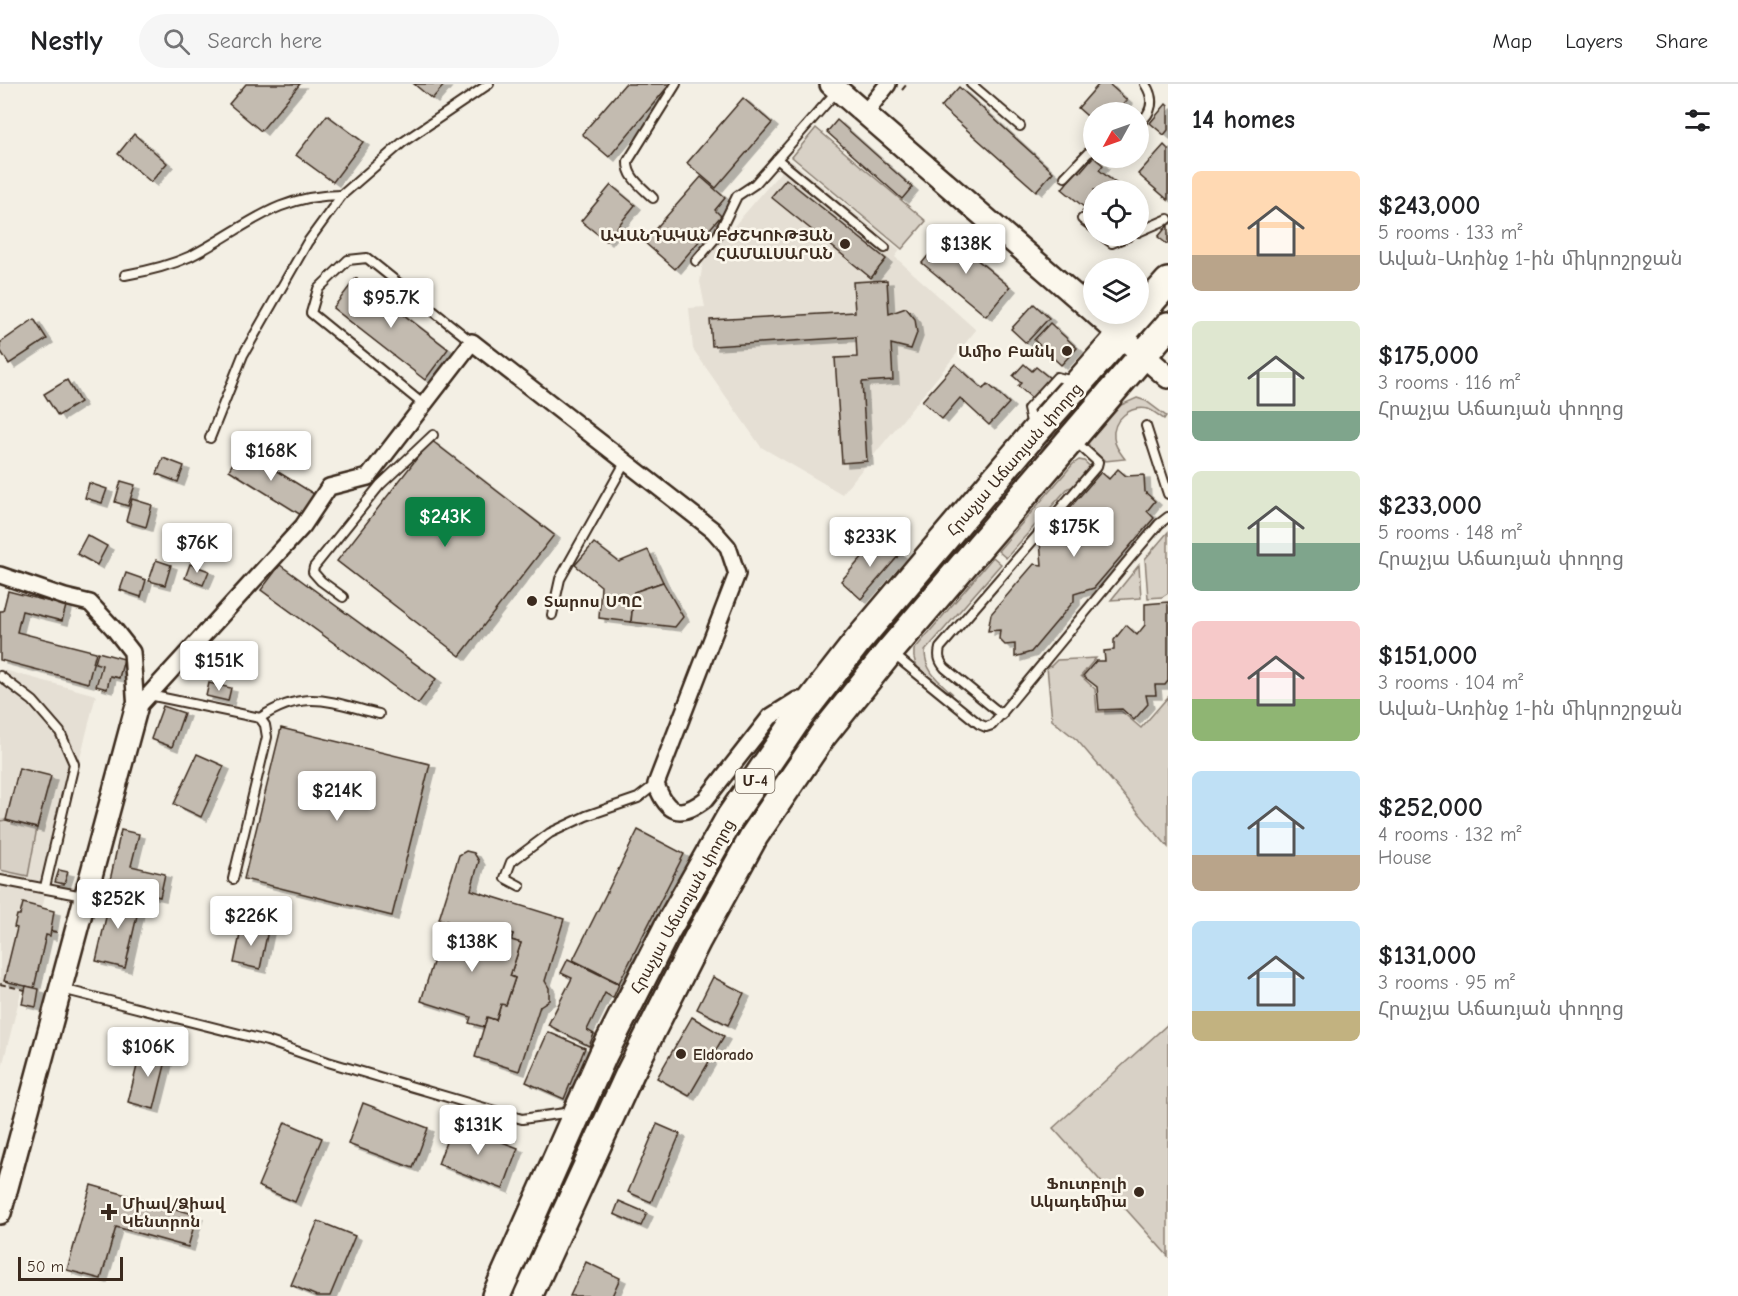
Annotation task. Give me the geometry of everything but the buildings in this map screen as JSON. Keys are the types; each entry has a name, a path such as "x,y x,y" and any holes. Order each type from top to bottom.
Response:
{"highway":[{"name":"Հրաչյա Աճառյան փողոց","path":"496,1296 603,1055 656,950 731,816 812,700 857,642 1034,433 1168,282"},
{"name":"Հրաչյա Աճառյան փողոց","path":"528,1296 630,1073 697,940 754,836 822,736 890,651 1168,326"}],"street":[{"path":"865,113 888,84"},
{"path":"834,87 1083,303"},
{"path":"1108,324 1168,378"},
{"path":"0,1213 85,897 143,702 303,526 329,487 374,481 424,405 472,342 713,530 728,547 737,574 656,784 660,796 667,805 677,811 686,812 694,808 706,799 770,717 785,705 797,700 812,700"},
{"path":"0,575 90,603 114,628 132,652 143,702"}],"lane":[{"path":"210,438 243,355 307,243 342,195 403,142 489,84"},
{"path":"653,198 631,176 628,161 676,84"},
{"path":"971,84 1020,126"},
{"path":"1145,84 1151,93 1152,103 1149,111"},
{"path":"696,261 718,235 736,196 755,184 834,87"},
{"path":"1065,177 1083,158"},
{"path":"777,159 885,248"},
{"path":"125,275 160,268 191,255 258,216 297,199 320,195 342,195"},
{"path":"1149,227 1168,219"},
{"path":"424,405 311,313 318,290 348,260 367,258 472,342"},
{"path":"1146,426 1168,494"},
{"path":"343,597 313,573 314,567 374,481 433,435"},
{"path":"1002,715 945,668 938,654 940,648 1098,464 1072,438"},
{"path":"552,615 560,579 626,461"},
{"path":"890,651 979,724 986,727 992,725 1131,557 1168,517"},
{"path":"0,676 33,701 60,732 74,764 45,887"},
{"path":"143,702 260,718 286,703 317,699 379,714"},
{"path":"233,879 267,737 265,725 260,718"},
{"path":"520,886 505,878 511,862 530,846 550,833 586,816 638,798 656,784"},
{"path":"0,880 45,887 85,897"},
{"path":"61,989 267,1041 328,1062 522,1119 579,1111"}],"path":[{"path":"0,984 25,990"}],"shaded area":[{"path":"816,128 926,221 902,249 792,157"},
{"path":"791,160 900,250 895,257 976,330 842,494 761,447 693,349 689,308 705,307 700,282 703,262"},
{"path":"1137,398 1146,401 1166,416 1164,419 1148,409 1141,408 1124,415 1116,425 1114,438 1125,459 1105,461 1088,443 1121,405"},
{"path":"1079,460 1084,461 1096,472 1097,478 1094,482 1068,488 1006,558 998,551 1073,464"},
{"path":"1168,532 1168,593 1162,597 1148,598 1145,559"},
{"path":"993,557 1001,564 925,651 930,670 953,694 932,682 921,672 916,666 914,650"},
{"path":"1139,565 1141,598 1111,600"},
{"path":"1096,658 1081,676 1095,689 1097,712 1121,711 1141,728 1168,697 1168,847 1077,740 1052,720 1047,667 1057,660"},
{"path":"0,669 96,695 0,1075"},
{"path":"6,820 37,828 28,876 0,870 0,821"},
{"name":"Ֆուտբոլի Ակադեմիա","path":"1168,1024 1168,1256 1053,1128"}],"place":[{"name":"ԱՎԱՆԴԱԿԱՆ ԲԺՇԿՈՒԹՅԱՆ ՀԱՄԱԼՍԱՐԱՆ","path":"845,244"},
{"name":"Ամիօ Բանկ","path":"1067,351"},
{"name":"Տարոս ՍՊԸ","path":"532,601"},
{"name":"Eldorado","path":"681,1054"},
{"name":"Ֆուտբոլի Ակադեմիա","path":"1139,1192"},
{"name":"Միավ/Ձիավ Կենտրոն","path":"109,1212"}]}
